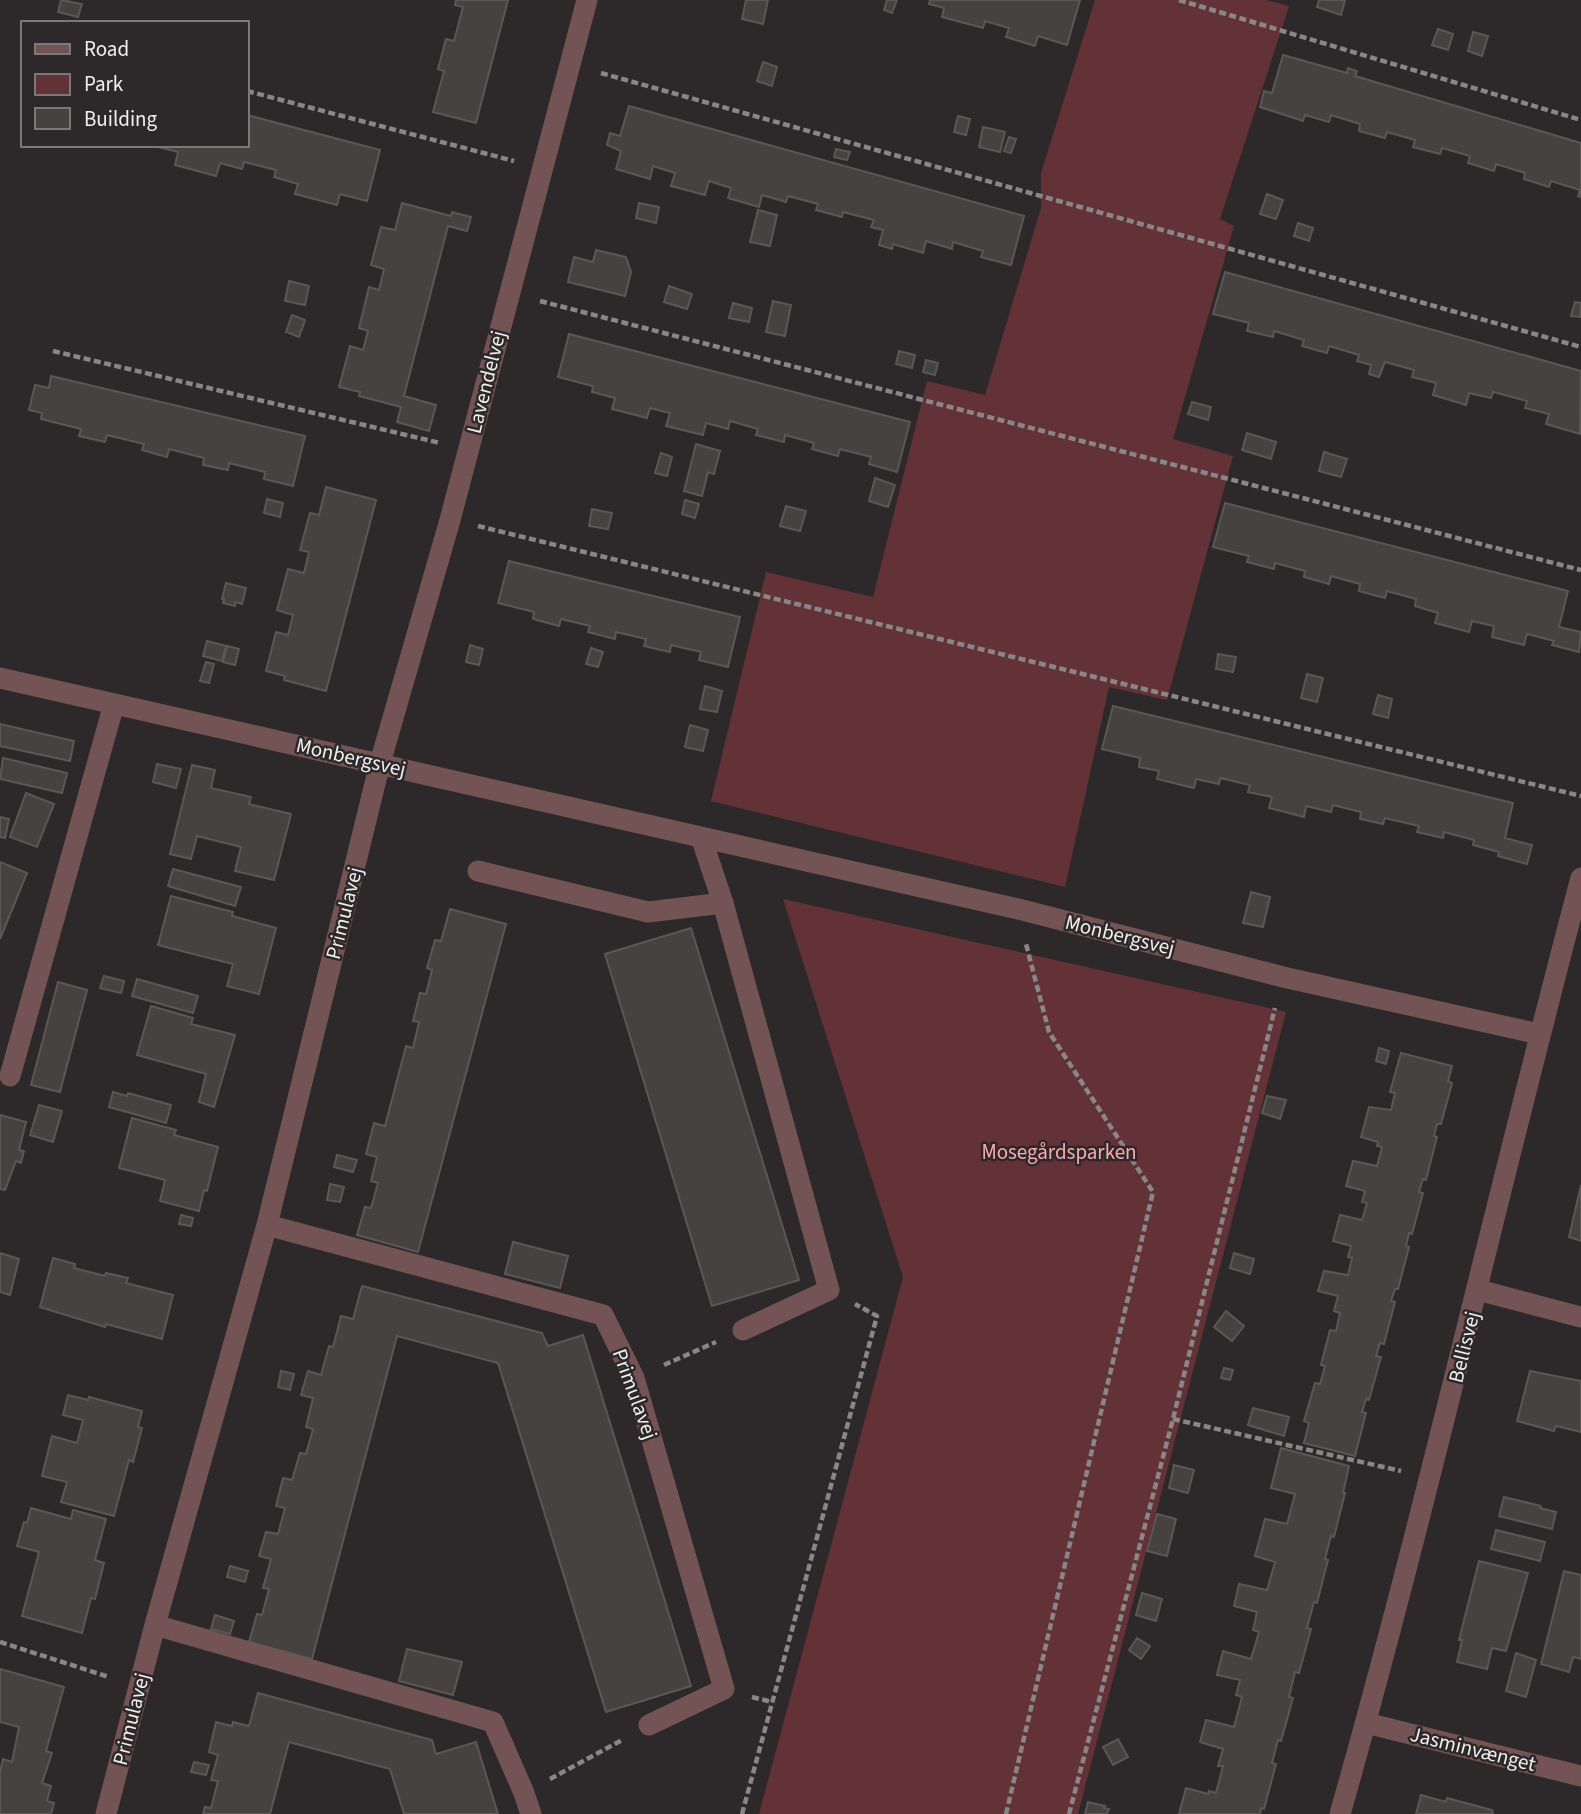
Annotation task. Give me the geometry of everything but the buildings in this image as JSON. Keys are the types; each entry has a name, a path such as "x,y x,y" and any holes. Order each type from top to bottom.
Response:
{"street":[{"name":"Lavendelvej","path":"380,763 450,520 587,0"},
{"name":"Monbergsvej","path":"0,678 1018,909 1283,977 1539,1034"},
{"path":"10,1076 114,704"},
{"name":"Primulavej","path":"106,1814 155,1625 267,1225 380,763"},
{"path":"701,837 723,903 829,1290 743,1330"},
{"path":"478,871 648,912 723,903"},
{"name":"Bellisvej","path":"1340,1814 1431,1478 1539,1034 1581,878"},
{"name":"Primulavej","path":"267,1225 603,1315 634,1378 724,1689 649,1725"},
{"path":"1478,1290 1581,1317"},
{"path":"155,1625 493,1722 531,1814"},
{"name":"Jasminvænget","path":"1366,1723 1581,1776"}],"path":[{"path":"1179,0 1581,120"},
{"path":"570,64 1581,347"},
{"path":"248,91 542,168"},
{"path":"508,293 1581,570"},
{"path":"53,351 468,450"},
{"path":"450,520 1581,796"},
{"path":"1006,1814 1153,1192 1049,1032 1018,909"},
{"path":"1069,1814 1173,1419 1283,977"},
{"path":"742,1814 877,1316 829,1290"},
{"path":"634,1378 743,1330"},
{"path":"1173,1419 1431,1478"},
{"path":"0,1642 140,1686"},
{"path":"524,1793 649,1725"}],"green space":[{"path":"1095,0 1266,0 1289,6 1220,219 1234,226 1173,439 1233,456 1167,700 1109,687 1065,887 711,801 766,572 873,597 927,381 985,395 1041,208 1041,173"},
{"name":"Mosegårdsparken","path":"783,899 1286,1012 1078,1814 759,1814 903,1277"}]}
